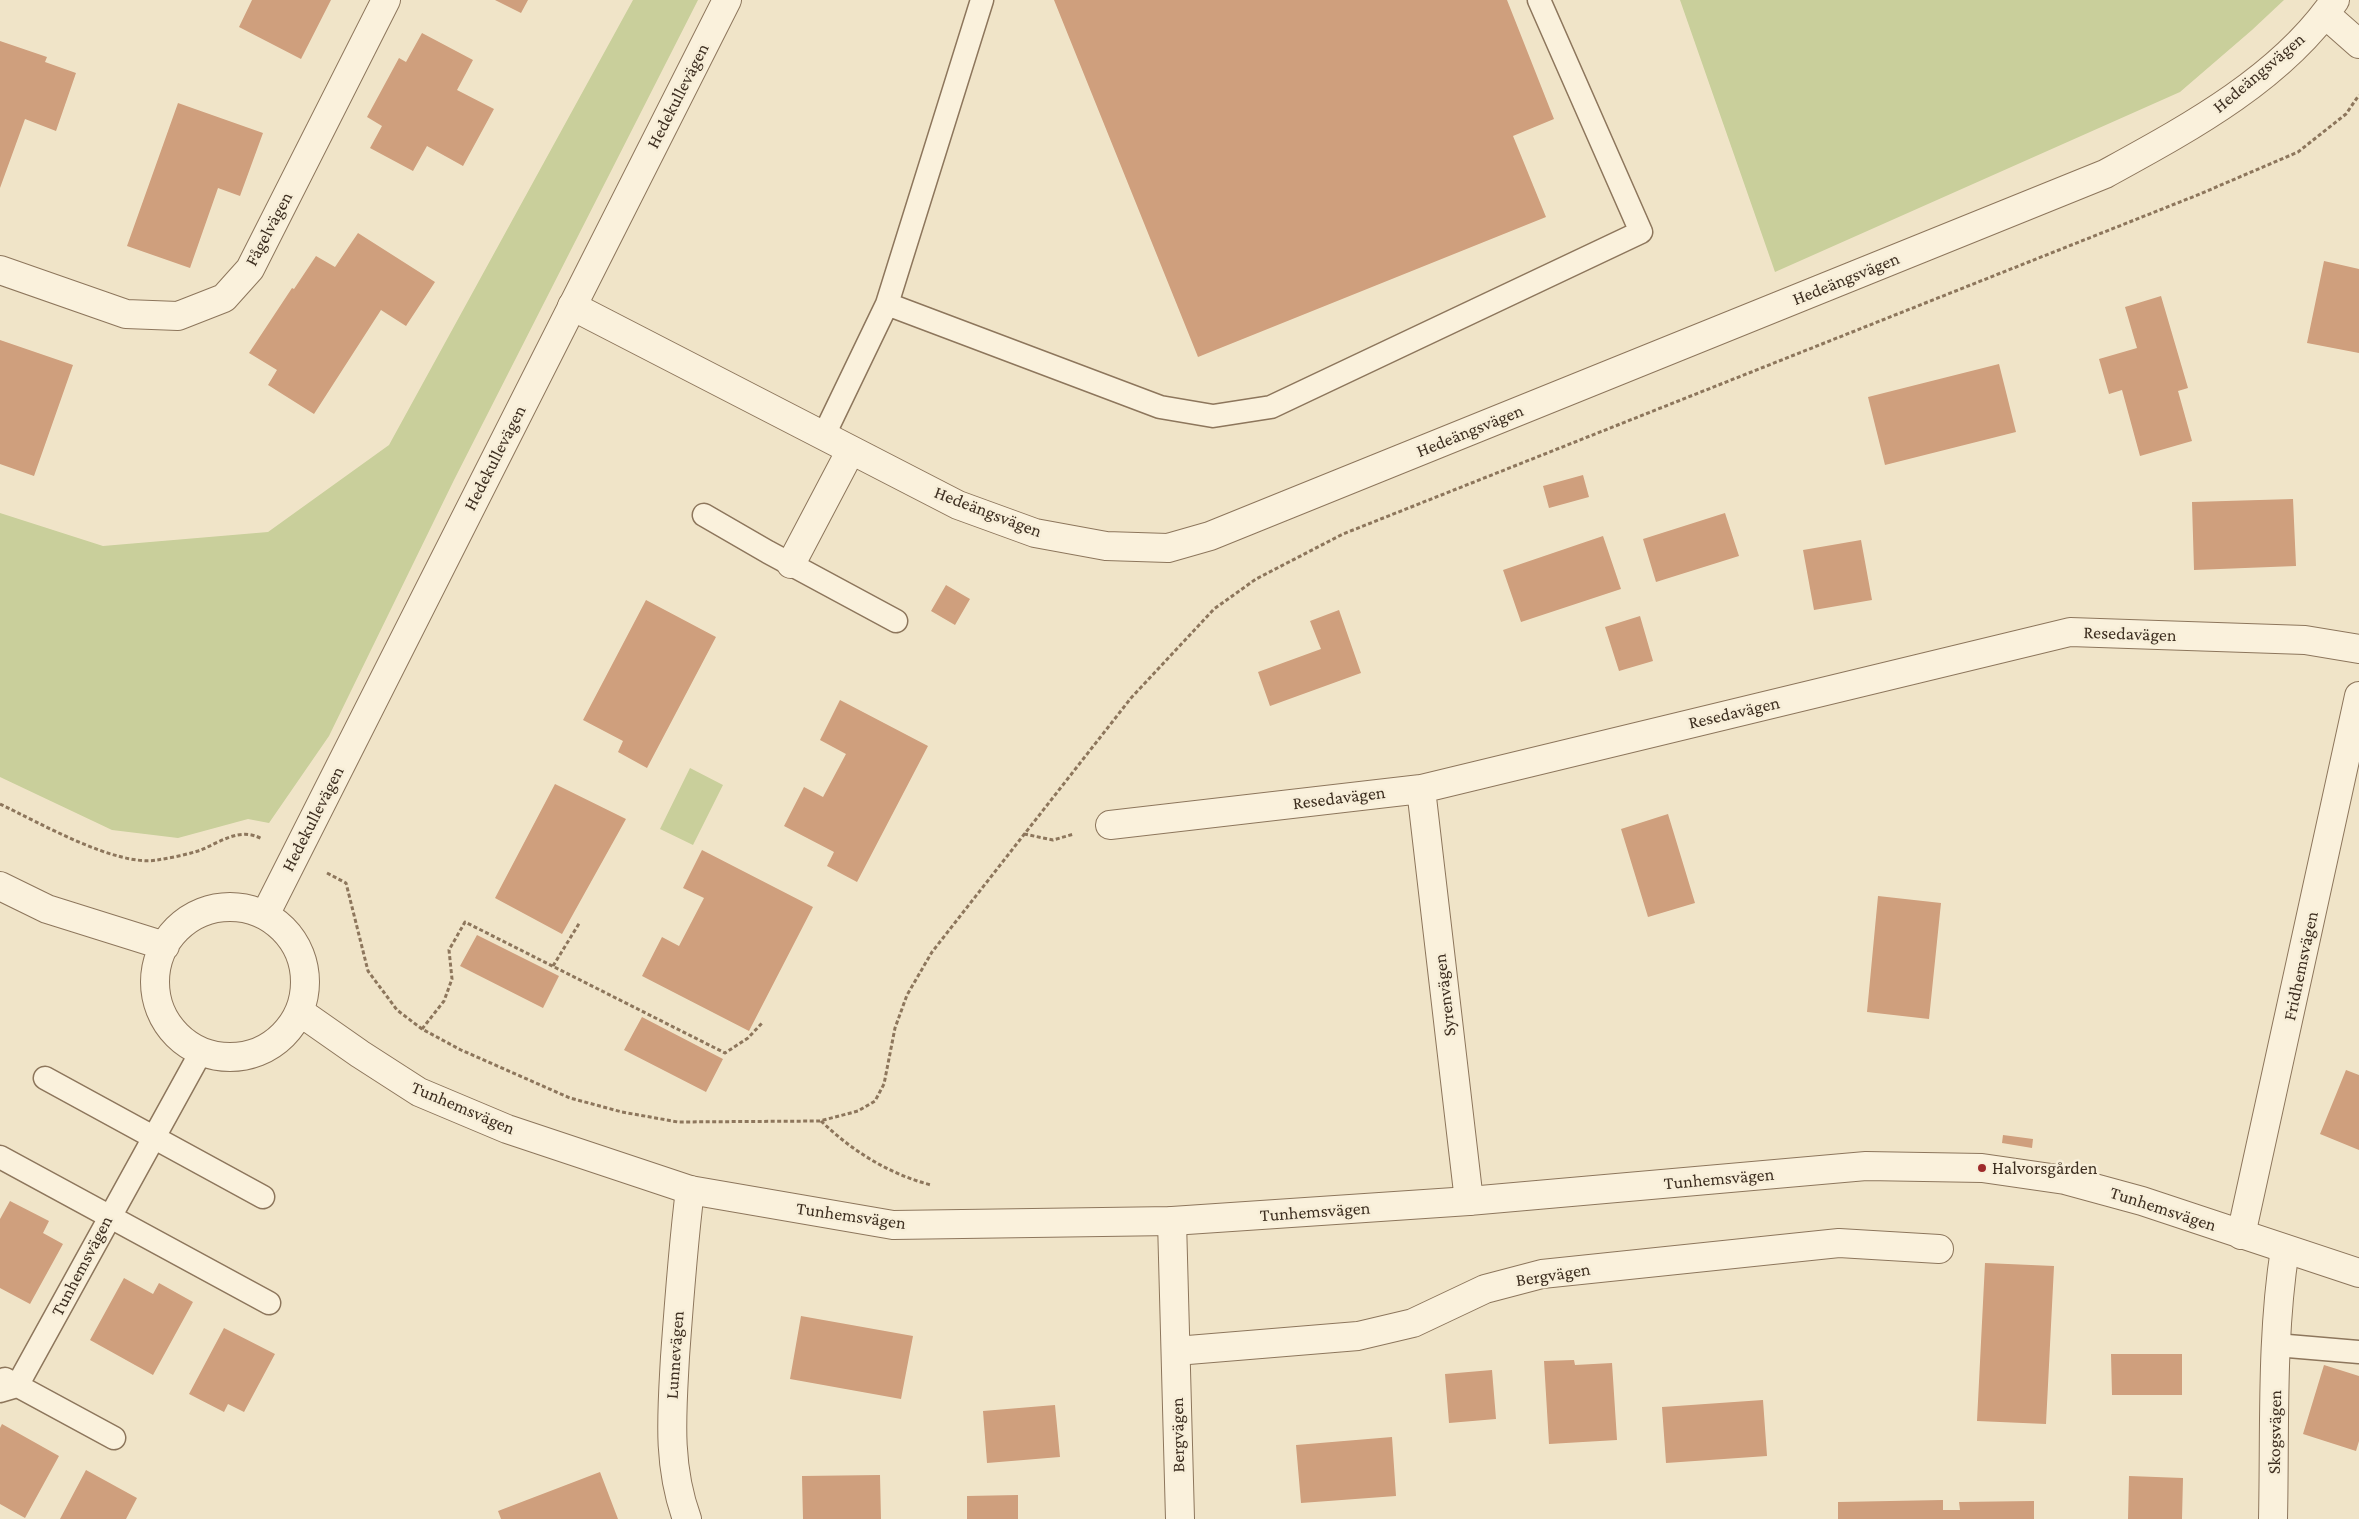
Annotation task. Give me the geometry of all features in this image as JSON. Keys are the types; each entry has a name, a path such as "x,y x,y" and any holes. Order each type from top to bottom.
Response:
{"street":[{"name":"Fågelvägen","path":"0,270 126,314 178,316 224,298 250,269 386,0"},
{"name":"Hedekullevägen","path":"265,915 727,0"},
{"name":"Hedeängsvägen","path":"572,306 958,505 1035,533 1106,546 1168,548 1210,536 2105,174 2228,102 2299,43 2330,7"},
{"path":"2330,7 2359,44"},
{"path":"791,564 851,450"},
{"name":"Resedavägen","path":"1110,825 1421,789 2070,632 2305,640 2359,649"},
{"name":"Fridhemsvägen","path":"2241,1235 2359,696"},
{"name":"Syrenvägen","path":"1421,789 1468,1202"},
{"path":"0,886 47,909 165,946"},
{"path":"237,908 265,915 287,933 301,957 306,984 300,1012 287,1032 269,1047 258,1052 247,1056 224,1058 201,1052 189,1045 171,1028 159,1006 155,981 158,963 165,946 184,924 209,910 237,908"},
{"name":"Tunhemsvägen","path":"300,1012 419,1092 507,1129 690,1190 893,1225 1172,1221 1468,1202 1866,1166 1982,1168 2065,1180 2142,1201 2359,1273"},
{"name":"Lunnevägen","path":"686,1519 673,1461 670,1424 680,1272 690,1190"},
{"name":"Bergvägen","path":"1172,1221 1180,1519"},
{"name":"Bergvägen","path":"1176,1351 1358,1336 1413,1323 1486,1289 1542,1274 1839,1243 1940,1249"},
{"name":"Skogsvägen","path":"2273,1519 2276,1345 2279,1286 2285,1249"}],"lane":[{"path":"823,437 887,304 982,0"},
{"path":"887,304 1160,407 1213,416 1271,407 1641,232 1539,0"},
{"path":"704,515 896,621"},
{"name":"Tunhemsvägen","path":"6,1384 109,1216 152,1136 201,1052"},
{"path":"46,1078 263,1197"},
{"path":"0,1157 269,1303"},
{"path":"2276,1345 2359,1352"},
{"path":"6,1384 114,1438"}],"path":[{"path":"0,804 78,841 130,860 155,860 197,851 237,834 253,834 346,883 368,971 397,1010 422,1029 460,1050 570,1098 622,1112 678,1122 820,1121 858,1111 875,1101 884,1084 895,1028 906,995 932,952 1131,698 1214,609 1256,579 1343,534 2200,194 2298,152 2346,114 2359,95"},
{"path":"1024,834 1053,840 1110,825"},
{"path":"422,1029 444,1001 452,979 449,950 465,922 724,1053 748,1038 763,1022"},
{"path":"552,966 580,922"}],"green space":[{"path":"633,0 698,0 454,480 329,736 269,823 248,819 178,838 112,830 0,777 0,513 103,546 268,532 389,445"},
{"path":"1680,0 2284,0 2180,92 1775,272"},
{"path":"690,768 723,785 693,845 660,829"}],"building":[{"path":"252,0 331,0 301,59 239,27"},
{"path":"495,0 528,0 521,13"},
{"path":"1054,0 1507,0 1554,119 1513,136 1546,217 1198,357"},
{"path":"422,33 473,60 457,90 494,109 463,166 427,146 413,171 370,148 382,126 367,117 399,58 406,62"},
{"path":"0,41 47,57 45,62 76,73 56,131 25,119 0,188"},
{"path":"178,103 263,133 240,196 218,188 190,268 127,246"},
{"path":"358,233 435,282 406,326 381,310 314,414 268,385 277,370 249,353 292,288 294,289 316,256 335,267"},
{"path":"2324,261 2359,269 2359,353 2307,343"},
{"path":"2161,296 2188,388 2178,391 2192,441 2140,456 2122,390 2109,394 2099,359 2137,348 2125,307"},
{"path":"0,340 73,365 34,476 0,464"},
{"path":"1999,364 2016,432 1885,465 1868,397"},
{"path":"1583,475 1589,497 1549,508 1543,486"},
{"path":"2293,499 2296,566 2194,570 2192,502"},
{"path":"1725,513 1739,556 1656,582 1643,539"},
{"path":"1603,536 1621,589 1521,622 1503,570"},
{"path":"1861,540 1872,600 1814,610 1803,550"},
{"path":"946,585 970,599 955,625 931,611"},
{"path":"646,600 716,637 647,768 618,752 623,741 583,720"},
{"path":"1339,610 1361,673 1270,706 1258,672 1321,649 1310,621"},
{"path":"1640,616 1653,661 1619,671 1605,627"},
{"path":"840,700 928,746 857,882 827,866 834,852 784,826 804,787 823,797 846,754 820,740"},
{"path":"555,784 626,819 562,934 495,898"},
{"path":"1668,814 1695,903 1648,917 1621,829"},
{"path":"702,850 813,907 749,1031 642,976 662,937 679,946 704,898 683,888"},
{"path":"1878,896 1941,903 1929,1019 1867,1012"},
{"path":"477,935 559,976 543,1008 460,966"},
{"path":"642,1017 723,1059 706,1092 624,1050"},
{"path":"2346,1070 2359,1075 2359,1150 2320,1134"},
{"path":"2003,1135 2033,1139 2032,1148 2002,1143"},
{"path":"10,1201 49,1221 43,1233 63,1244 30,1304 0,1288 0,1219"},
{"path":"1985,1263 2054,1266 2046,1424 1977,1421"},
{"path":"124,1278 153,1294 159,1283 193,1302 153,1375 90,1340"},
{"path":"801,1316 913,1336 901,1399 790,1379"},
{"path":"224,1328 275,1354 244,1412 228,1404 224,1412 189,1394"},
{"path":"2111,1354 2182,1354 2182,1395 2112,1395"},
{"path":"1574,1360 1575,1365 1612,1363 1617,1440 1549,1444 1544,1361"},
{"path":"2324,1365 2359,1376 2359,1441 2356,1451 2303,1434"},
{"path":"1492,1370 1496,1419 1449,1423 1445,1374"},
{"path":"1763,1400 1767,1456 1666,1463 1662,1407"},
{"path":"1055,1405 1060,1457 987,1463 983,1411"},
{"path":"2,1424 59,1456 25,1518 0,1504 0,1428"},
{"path":"1392,1437 1396,1496 1301,1503 1296,1445"},
{"path":"86,1470 137,1498 126,1519 60,1519"},
{"path":"600,1472 618,1519 501,1519 498,1511"},
{"path":"880,1475 881,1519 803,1519 802,1476"},
{"path":"2129,1476 2183,1478 2182,1519 2128,1519"},
{"path":"1018,1495 1018,1519 967,1519 967,1496"},
{"path":"1943,1500 1943,1510 1960,1510 1959,1502 2034,1501 2034,1519 1838,1519 1838,1502"}],"place":[{"name":"Halvorsgården","path":"1982,1168"}]}
